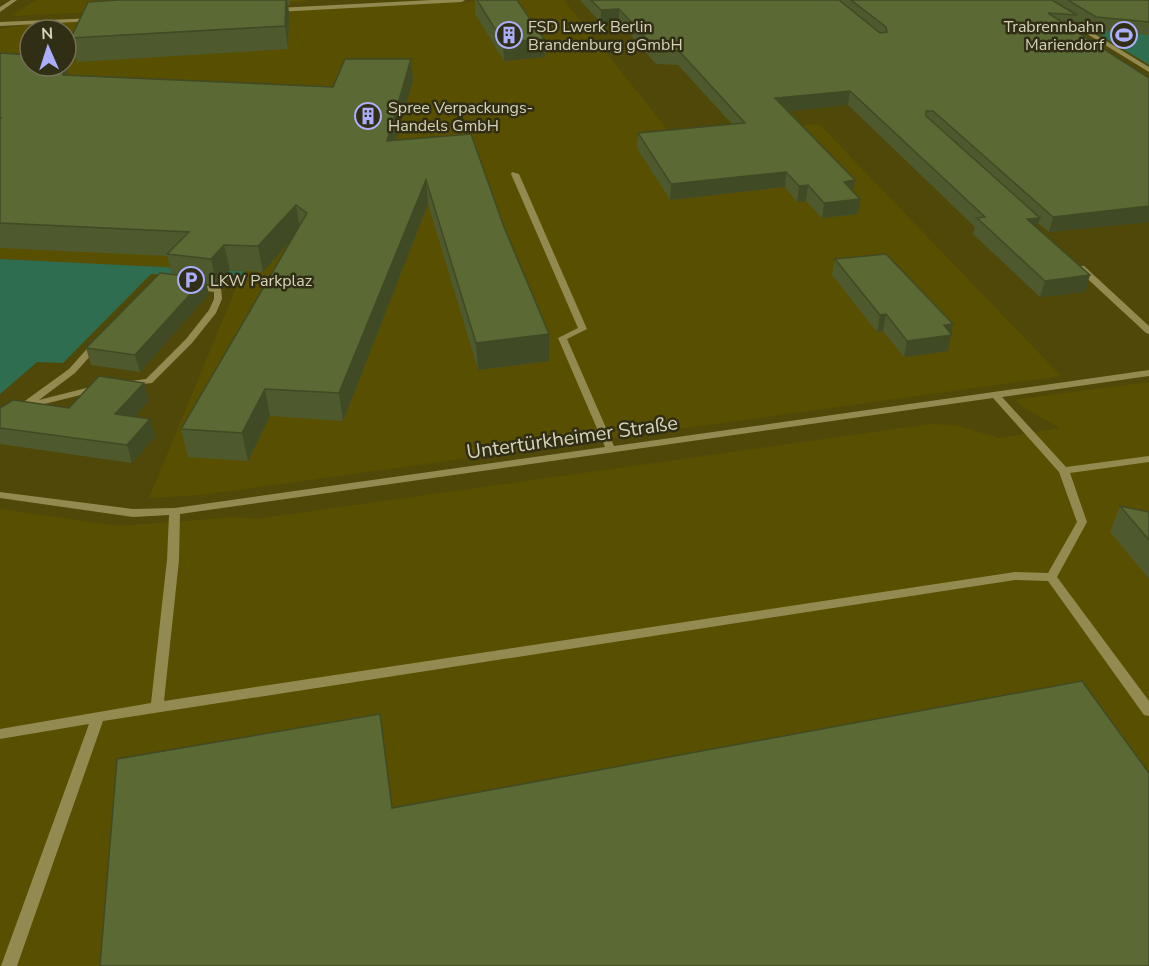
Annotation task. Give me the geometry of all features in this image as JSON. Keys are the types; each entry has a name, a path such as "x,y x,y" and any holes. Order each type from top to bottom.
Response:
{"street":[{"path":"0,10 14,0"},
{"path":"272,10 462,0"},
{"path":"1055,12 1149,70"},
{"path":"0,24 104,18"},
{"path":"515,174 583,329 562,338 611,450"},
{"path":"1072,261 1149,331"},
{"path":"117,385 149,381 189,341 213,311 218,299 218,290 183,286"},
{"path":"0,424 29,405 72,371 103,337"},
{"name":"Untertürkheimer Straße","path":"0,495 133,513 175,511 1149,374"},
{"path":"29,405 106,387"},
{"path":"995,396 1064,471 1082,522 1051,577"},
{"path":"1064,471 1149,459"},
{"path":"157,707 173,560 175,511"},
{"path":"0,734 157,707 1015,576 1051,577"},
{"path":"1051,577 1149,711"},
{"path":"9,966 98,717"}],"shaded area":[{"path":"36,0 305,0 305,2 12,16"},
{"path":"508,0 564,0 674,138 819,124 1061,376 202,495 149,498 243,271 0,259 0,29 18,26 18,78 78,78 78,22"},
{"path":"1149,382 1149,966 0,966 0,509 118,526 237,517 256,519 931,424 956,425 999,438 1060,428 1023,407 1017,402 1018,399"}],"green space":[{"name":"Trabrennbahn Mariendorf","path":"1042,0 1149,0 1149,65 1136,57"},
{"path":"0,259 244,271 241,279 151,274 63,363 37,362 0,394"}],"building":[{"path":"286,0 285,26 78,38 78,23 88,2"},
{"path":"477,0 517,0 544,39 503,42"},
{"path":"591,0 839,0 880,33 887,32 886,27 851,0 1052,0 1077,15 1048,13 1149,78 1149,206 1053,217 933,111 926,111 926,116 1040,218 1027,219 1090,275 1045,281 977,218 985,217 850,91 775,98 855,180 844,182 860,199 824,203 808,185 799,186 786,172 671,184 638,133 745,123 679,51 657,50 619,9 601,10"},
{"path":"1068,0 1149,0 1149,22 1096,17"},
{"path":"0,53 18,54 18,78 78,78 78,76 333,87 345,59 411,59 387,141 471,134 504,227 549,334 476,343 426,180 339,393 265,389 242,433 181,429 307,213 296,205 258,246 224,245 211,259 167,254 189,232 0,223"},
{"path":"886,254 953,324 944,325 952,335 907,341 886,314 880,315 835,259"},
{"path":"160,273 205,278 135,355 86,348"},
{"path":"99,376 144,383 115,414 150,419 127,445 0,428 0,408 13,400 69,408"},
{"path":"1120,506 1149,512 1149,540"},
{"path":"1082,681 1149,773 1149,966 100,966 117,759 380,714 392,808"}],"place":[{"name":"FSD Lwerk Berlin Brandenburg gGmbH","path":"509,35"},
{"name":"Trabrennbahn Mariendorf","path":"1124,35"},
{"name":"Spree Verpackungs- Handels GmbH","path":"368,116"},
{"name":"LKW Parkplaz","path":"191,280"}]}
